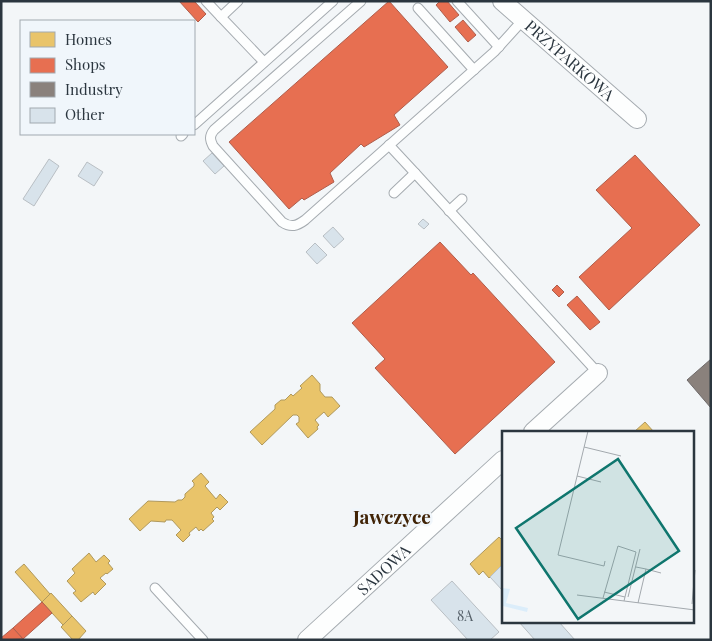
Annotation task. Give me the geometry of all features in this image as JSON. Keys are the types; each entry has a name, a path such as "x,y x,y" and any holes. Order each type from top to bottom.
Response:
{"street":[{"name":"PRZYPARKOWA","path":"502,1 637,119"},
{"path":"534,431 598,373"},
{"name":"SADOWA","path":"308,640 502,461"}],"lane":[{"path":"206,1 264,62"},
{"path":"221,17 238,1"},
{"path":"195,124 333,1"},
{"path":"361,1 214,130 210,136 215,148 282,222 291,226 296,226 305,220 474,70 499,47 523,20"},
{"path":"457,1 499,47"},
{"path":"418,8 474,70"},
{"path":"389,145 598,373"},
{"path":"394,193 415,173"},
{"path":"449,210 462,199"},
{"path":"155,588 202,640"}],"building: Homes":[{"path":"312,375 320,384 320,391 325,397 332,397 340,406 328,417 324,412 315,420 319,425 318,429 308,438 296,424 299,422 299,417 293,415 262,445 250,432 275,409 275,405 281,400 285,400 291,394 293,396 302,388 300,386"},
{"path":"645,422 653,431 635,431"},
{"path":"201,473 209,482 205,486 216,499 220,494 228,502 220,510 217,507 211,513 214,521 203,531 201,529 199,531 196,527 183,542 176,535 181,530 172,520 166,520 165,522 151,521 140,531 129,519 148,501 175,502 182,500 185,494 194,486 192,481"},
{"path":"499,537 502,540 502,565 489,578 483,571 479,575 470,564"},
{"path":"89,553 96,562 104,555 110,561 108,563 113,569 100,578 106,584 95,595 93,592 81,602 73,593 76,591 67,581 75,573 72,569"},
{"path":"24,564 50,594 42,602 15,572"},
{"path":"51,593 72,616 63,625 42,602"},
{"path":"72,616 86,631 78,640 73,640 61,627"}],"building: Shops":[{"path":"179,1 194,1 206,14 198,22"},
{"path":"389,1 448,67 394,115 400,125 364,147 361,144 330,173 334,182 304,200 302,198 289,209 229,142"},
{"path":"440,1 447,1 459,15 450,22 436,5"},
{"path":"463,20 476,35 468,42 455,27"},
{"path":"635,155 700,225 609,310 579,277 632,228 596,190"},
{"path":"440,242 471,275 473,273 555,362 455,454 375,368 385,359 352,323"},
{"path":"557,285 564,292 559,297 552,290"},
{"path":"577,296 600,322 590,330 567,305"},
{"path":"42,602 52,613 23,639 13,628"},
{"path":"13,628 23,639 1,640 1,638"}],"building: Industry":[{"path":"711,359 711,408 687,380"}],"building: Other":[{"path":"212,153 224,166 215,174 203,161"},
{"path":"49,159 59,166 34,206 23,199"},
{"path":"87,162 103,172 94,186 78,176"},
{"path":"423,219 429,224 424,229 418,224"},
{"path":"333,227 344,239 334,248 323,236"},
{"path":"315,243 327,255 317,264 306,252"},
{"path":"502,565 502,590 490,577"},
{"path":"452,581 499,632 490,640 468,640 431,600"},
{"path":"521,624 561,624 575,640 535,640"}],"district":[{"name":"Jawczyce","path":"392,517"}]}
